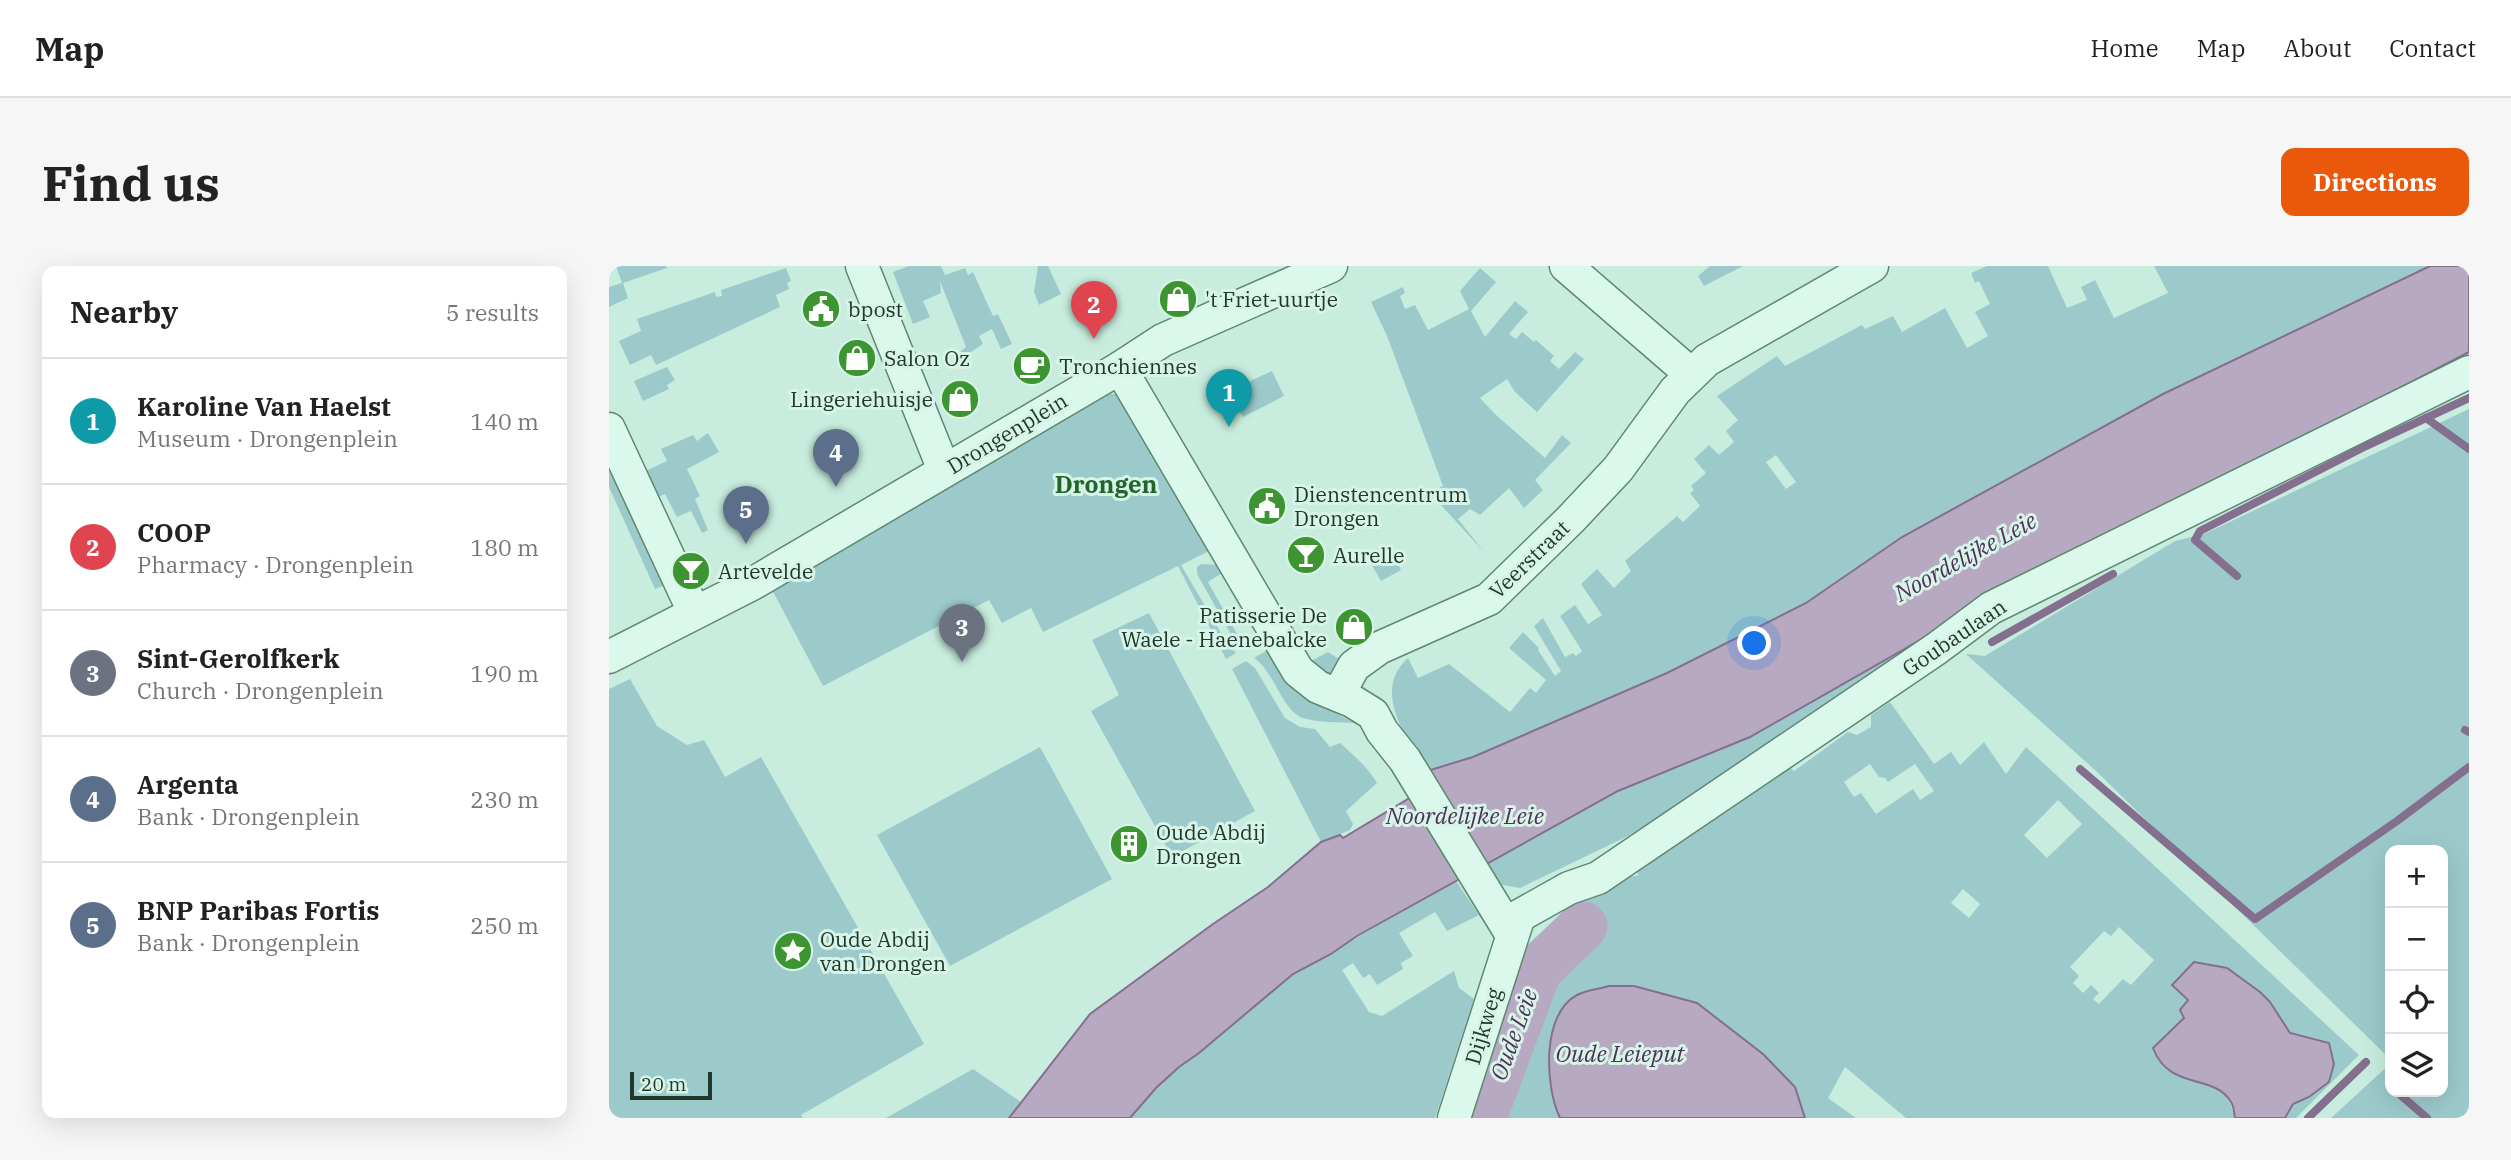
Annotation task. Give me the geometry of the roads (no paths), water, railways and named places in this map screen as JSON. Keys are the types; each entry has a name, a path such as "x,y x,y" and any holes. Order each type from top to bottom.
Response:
{"street":[{"path":"862,266 944,470"},
{"name":"Drongenplein","path":"609,657 752,583 925,484 944,470 1120,368 1163,340 1331,266"},
{"path":"1566,266 1691,374"},
{"name":"Veerstraat","path":"1338,695 1354,666 1379,648 1489,599 1618,469 1675,391 1707,360 1873,266"},
{"path":"1120,368 1298,671 1318,687 1373,714 1382,731 1405,760 1512,935"},
{"name":"Goubaulaan","path":"1512,935 1519,916 1569,888 1598,878 1936,649 1991,608 2469,372"},
{"path":"609,429 694,612"},
{"name":"Dijkweg","path":"1454,1118 1512,935"}],"water":[{"name":"Noordelijke Leie","path":"2430,266 2469,266 2469,352 1959,618 1750,737 1618,791 1357,936 1331,954 1293,974 1179,1067 1130,1118 1009,1118 1090,1014 1268,887 1321,842 1340,835 1343,838 1411,797 1427,771 1473,757 1667,673 1806,603 1902,537 2163,394"},
{"path":"2194,962 2227,968 2270,1002 2290,1033 2329,1043 2334,1064 2329,1082 2309,1097 2293,1104 2285,1118 2235,1118 2232,1104 2223,1093 2170,1070 2160,1061 2153,1048 2184,1018 2180,1010 2188,1000 2172,985"},
{"name":"Oude Leieput","path":"1609,986 1634,986 1697,1003 1763,1054 1795,1087 1805,1118 1560,1118 1549,1070 1549,1052 1557,1018 1565,1004 1577,995"}],"waterway":[{"path":"2237,576 2195,540 2200,531 2366,446 2469,398"},
{"path":"2426,418 2469,449"},
{"path":"1992,642 2113,574"},
{"path":"2465,730 2469,732"},
{"path":"2080,769 2255,919 2397,821 2469,767"},
{"name":"Oude Leie","path":"1482,1118 1537,971 1583,926"},
{"path":"2308,1118 2366,1062"},
{"path":"2403,1097 2427,1118"}],"place":[{"name":"'t Friet-uurtje","path":"1178,299"},
{"name":"bpost","path":"821,309"},
{"name":"COOP","path":"1094,339"},
{"name":"Salon Oz","path":"857,358"},
{"name":"Tronchiennes","path":"1032,366"},
{"name":"Lingeriehuisje","path":"960,399"},
{"name":"Karoline Van Haelst","path":"1229,427"},
{"name":"Argenta","path":"836,487"},
{"name":"Dienstencentrum Drongen","path":"1267,506"},
{"name":"BNP Paribas Fortis","path":"746,544"},
{"name":"Aurelle","path":"1306,555"},
{"name":"Artevelde","path":"691,571"},
{"name":"Patisserie De Waele - Haenebalcke","path":"1354,627"},
{"name":"Sint-Gerolfkerk","path":"962,662"},
{"name":"Oude Abdij Drongen","path":"1129,844"},
{"name":"Oude Abdij van Drongen","path":"793,951"}],"district":[{"name":"Drongen","path":"1106,484"}]}
